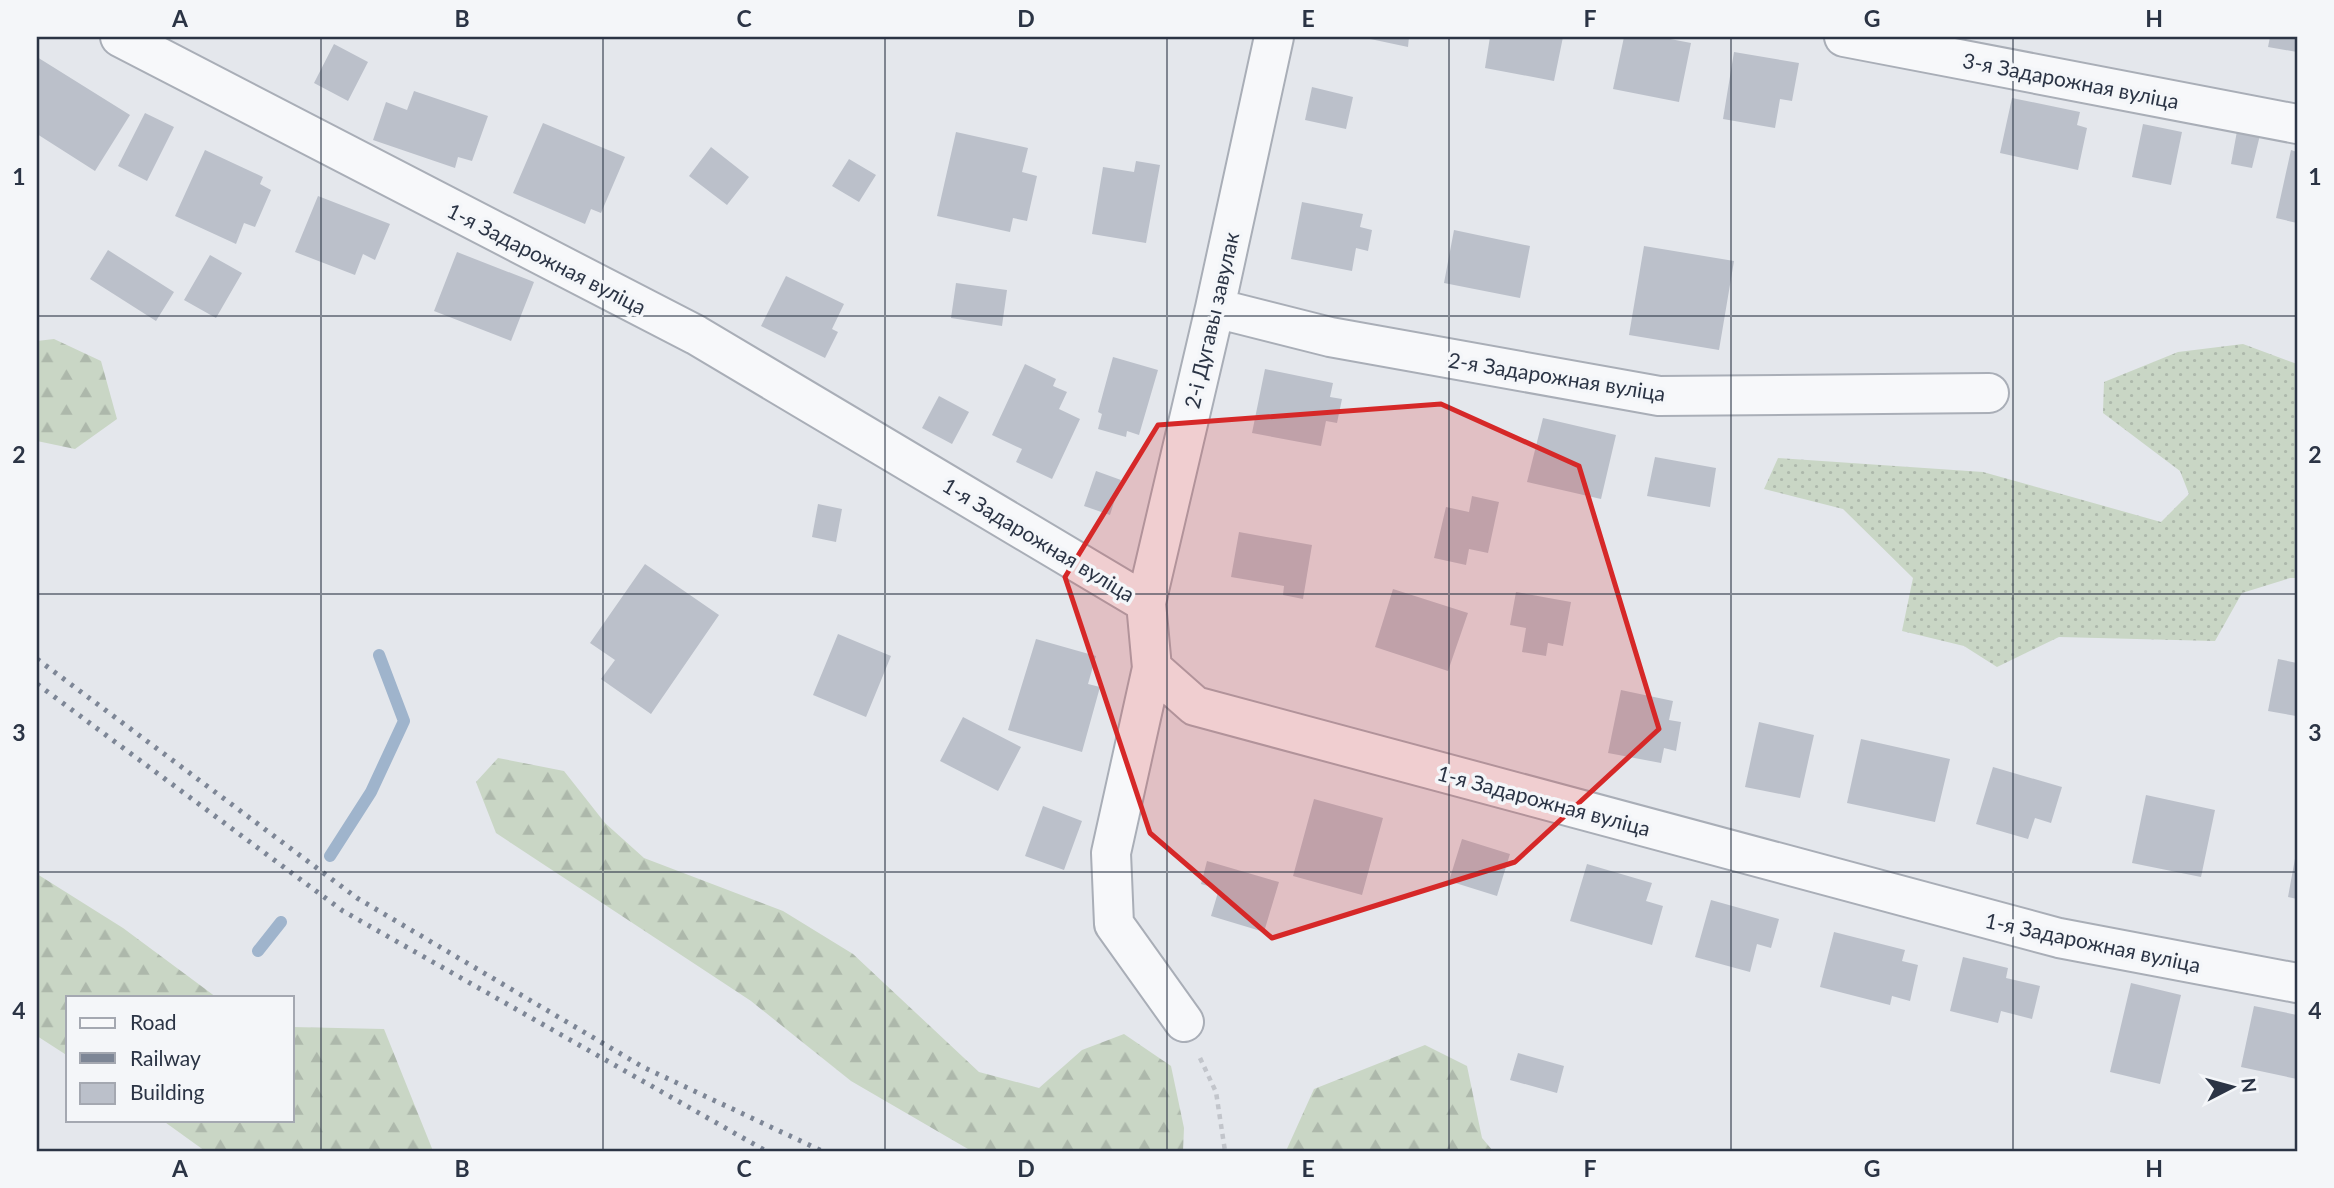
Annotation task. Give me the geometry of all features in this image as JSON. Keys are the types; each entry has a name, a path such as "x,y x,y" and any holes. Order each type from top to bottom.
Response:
{"street":[{"name":"1-я Задарожная вуліца","path":"120,37 696,335 1146,603 1152,668 1195,706 2059,938 2297,983"},
{"name":"2-і Дугавы завулак","path":"1146,603 1215,308 1274,37"},
{"name":"3-я Задарожная вуліца","path":"1844,37 2297,124"},
{"name":"2-я Задарожная вуліца","path":"1215,308 1330,337 1659,396 1989,393"},
{"path":"1152,668 1111,853 1114,925 1184,1022"}],"path":[{"path":"1184,1022 1216,1092 1225,1151"}],"highlighted area":[{"path":"1441,404 1579,466 1659,729 1515,862 1272,938 1150,833 1065,577 1158,425"}],"green space":[{"path":"54,339 101,361 117,419 75,449 37,441 37,341"},
{"path":"2243,344 2297,364 2297,578 2242,593 2215,641 2059,637 1997,667 1964,646 1902,631 1913,578 1843,509 1764,489 1778,458 1983,472 2161,522 2189,494 2180,471 2103,413 2104,382 2178,352"},
{"path":"498,758 564,771 605,823 644,858 783,911 853,954 979,1072 1039,1088 1082,1050 1124,1034 1171,1066 1184,1128 1183,1151 968,1149 851,1081 751,1001 496,833 476,782"},
{"path":"37,874 123,928 215,996 66,996 66,1055 37,1036"},
{"path":"294,1027 384,1029 433,1151 205,1151 165,1122 294,1122"},
{"path":"1425,1045 1467,1066 1482,1138 1493,1151 1286,1151 1314,1089"}],"building":[{"path":"1361,37 1409,37 1408,47"},
{"path":"1490,37 1563,37 1554,81 1485,68"},
{"path":"1624,37 1660,37 1691,43 1679,102 1613,89"},
{"path":"2270,37 2297,37 2297,52 2268,47"},
{"path":"334,44 368,62 348,101 314,83"},
{"path":"1734,52 1799,63 1792,101 1780,99 1775,128 1723,119"},
{"path":"37,57 130,115 95,171 37,134"},
{"path":"1312,87 1353,97 1346,129 1305,120"},
{"path":"414,91 488,116 472,161 458,157 455,168 373,140 386,102 407,110"},
{"path":"2012,98 2080,112 2077,125 2087,128 2078,170 2000,153"},
{"path":"145,113 174,127 147,181 118,166"},
{"path":"543,123 625,157 601,213 591,209 585,224 513,193"},
{"path":"2143,124 2182,132 2171,185 2132,177"},
{"path":"2237,131 2260,135 2252,168 2231,164"},
{"path":"956,132 1028,148 1022,172 1037,176 1027,221 1013,218 1010,232 937,216"},
{"path":"711,147 749,177 727,205 689,176"},
{"path":"205,150 263,177 260,184 271,190 255,227 244,223 236,244 175,216"},
{"path":"2291,150 2297,152 2297,223 2276,218"},
{"path":"849,159 876,175 859,202 832,186"},
{"path":"1136,161 1160,165 1146,243 1092,234 1103,167 1134,172"},
{"path":"318,196 390,224 375,260 363,254 355,275 295,252"},
{"path":"1302,202 1363,214 1360,227 1372,230 1368,251 1356,248 1352,271 1291,259"},
{"path":"1454,230 1530,246 1520,298 1444,283"},
{"path":"1644,246 1734,261 1719,350 1629,335"},
{"path":"108,250 174,292 156,321 90,279"},
{"path":"457,252 534,282 511,341 434,311"},
{"path":"210,255 242,273 216,318 184,300"},
{"path":"786,276 844,304 832,329 838,332 825,358 761,326"},
{"path":"956,283 1007,290 1002,326 951,318"},
{"path":"1113,357 1158,370 1139,435 1127,431 1126,437 1098,429 1102,414 1098,412"},
{"path":"1025,364 1056,379 1053,386 1067,392 1059,409 1080,419 1052,479 1016,462 1022,449 992,435"},
{"path":"1265,369 1333,383 1330,397 1342,399 1337,423 1326,421 1321,446 1252,433"},
{"path":"939,396 969,412 952,444 922,428"},
{"path":"1543,418 1616,435 1601,499 1527,482"},
{"path":"1655,457 1716,468 1710,507 1647,496"},
{"path":"1096,471 1121,480 1110,515 1084,506"},
{"path":"1472,496 1499,502 1488,553 1469,549 1466,565 1434,558 1446,507 1469,512"},
{"path":"818,504 842,509 836,542 812,537"},
{"path":"1239,532 1312,545 1303,599 1283,595 1284,586 1231,577"},
{"path":"645,564 719,615 651,714 601,679 615,660 590,643"},
{"path":"1393,589 1468,613 1448,671 1375,647"},
{"path":"1516,592 1571,602 1563,646 1548,643 1546,656 1522,652 1526,628 1510,625"},
{"path":"838,634 891,656 866,717 813,695"},
{"path":"1036,639 1096,656 1088,684 1100,687 1082,752 1008,730"},
{"path":"2278,659 2297,663 2296,716 2268,711"},
{"path":"1621,690 1673,701 1669,720 1681,722 1676,751 1664,748 1661,763 1608,753"},
{"path":"963,717 1021,747 998,791 940,761"},
{"path":"1759,722 1814,735 1800,798 1745,787"},
{"path":"1861,739 1950,759 1935,822 1847,803"},
{"path":"1993,767 2062,787 2051,823 2035,818 2028,839 1976,824"},
{"path":"2146,795 2215,810 2201,877 2132,863"},
{"path":"1314,799 1383,818 1362,895 1293,876"},
{"path":"1043,806 1082,821 1064,870 1025,856"},
{"path":"1462,839 1510,854 1497,896 1449,881"},
{"path":"2297,853 2297,899 2288,897"},
{"path":"1207,861 1279,882 1264,932 1211,916 1219,889 1201,884"},
{"path":"1587,864 1652,883 1646,901 1663,906 1652,945 1570,921"},
{"path":"1711,900 1779,919 1771,948 1757,944 1750,972 1695,957"},
{"path":"1834,932 1905,950 1902,961 1918,965 1910,1001 1892,996 1890,1005 1820,987"},
{"path":"1963,957 2008,968 2006,978 2040,986 2032,1019 2001,1011 1998,1023 1950,1011"},
{"path":"2131,983 2181,995 2160,1084 2110,1072"},
{"path":"2254,1006 2297,1015 2297,1079 2241,1067"},
{"path":"1518,1053 1564,1066 1557,1093 1510,1080"}],"waterway":[{"path":"330,856 371,792 404,721 379,655"},
{"path":"258,951 281,922"}],"railway":[{"path":"37,659 357,898 643,1067 822,1151"},
{"path":"37,684 343,911 766,1151"}]}
